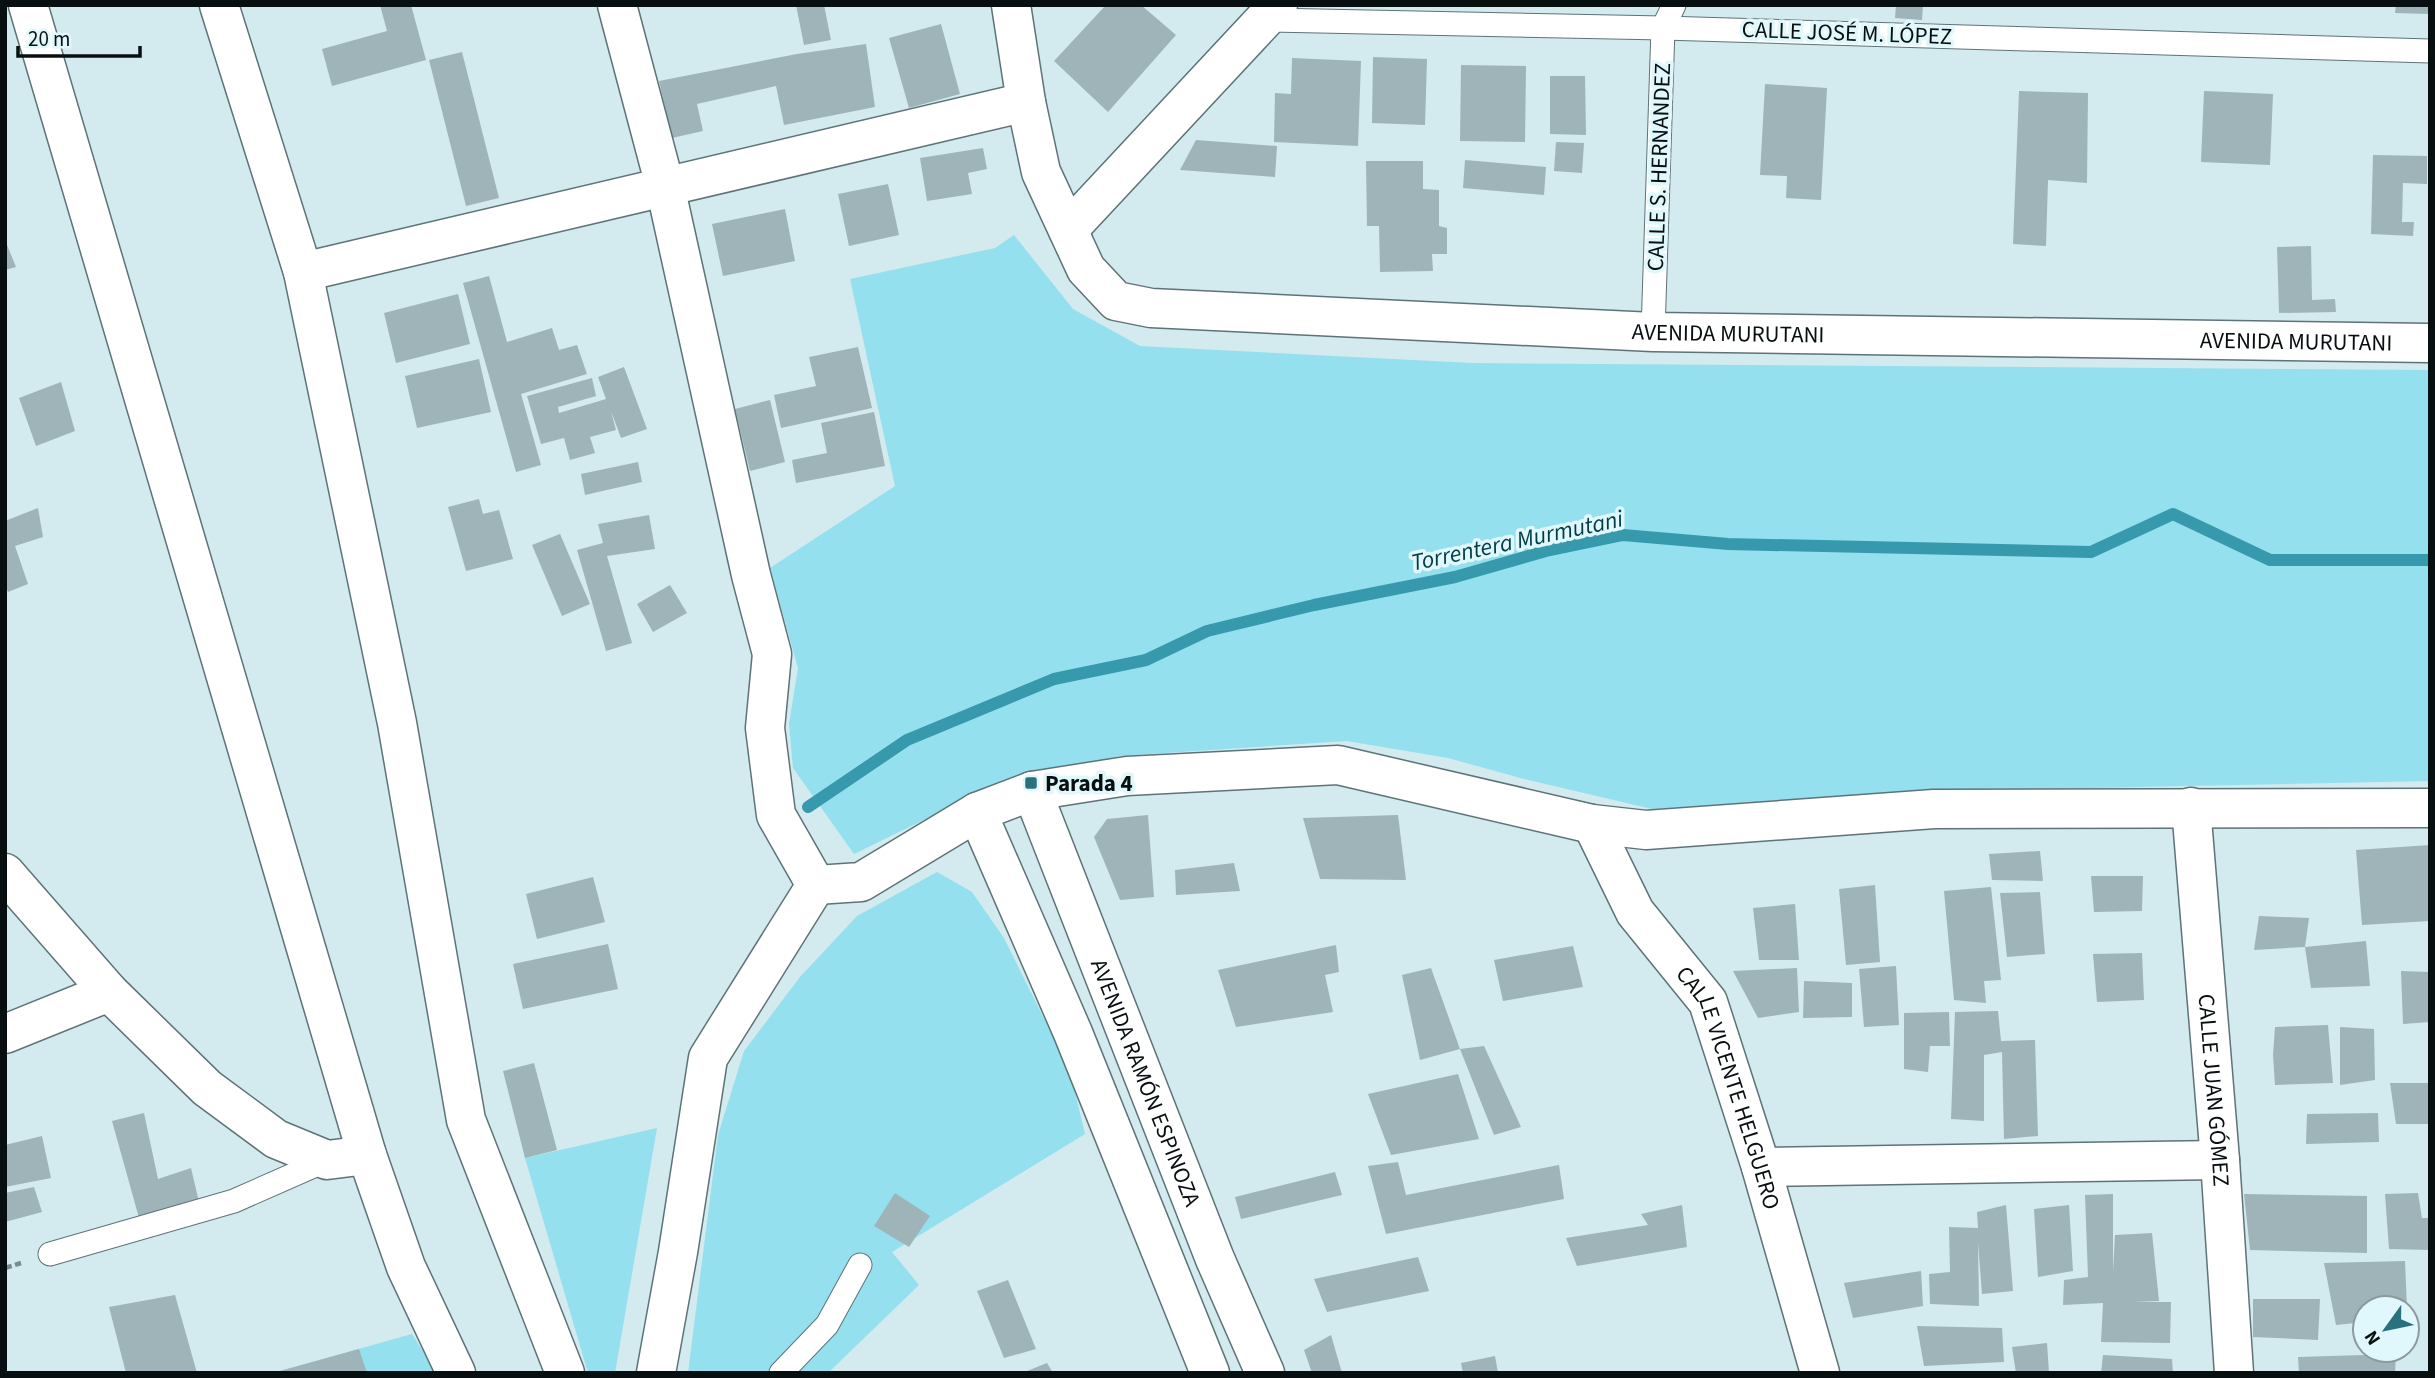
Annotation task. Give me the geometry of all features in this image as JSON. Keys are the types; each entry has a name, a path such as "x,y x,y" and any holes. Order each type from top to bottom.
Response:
{"street":[{"path":"27,5 367,1155 406,1266 456,1373"},
{"path":"219,5 303,272 397,723 466,1120 565,1373"},
{"path":"617,5 665,186 751,575 772,654 765,727 776,816 816,885"},
{"name":"AVENIDA MURUTANI","path":"1011,5 1026,102 1041,172 1086,269 1116,301 1151,308 1653,332 2430,343"},
{"path":"1068,230 1271,13"},
{"path":"303,272 1026,102"},
{"path":"816,885 861,882 977,812 1032,791 1127,776 1338,765 1592,824 1646,830 1934,809 2430,808"},
{"name":"AVENIDA RAMÓN ESPINOZA","path":"1032,791 1215,1259 1265,1373"},
{"name":"CALLE JUAN GÓMEZ","path":"2191,807 2220,1160 2234,1373"},
{"name":"AVENIDA RAMÓN ESPINOZA","path":"977,812 1073,1033 1210,1373"},
{"name":"CALLE VICENTE HELGUERO","path":"1592,824 1634,912 1708,1002 1761,1167 1820,1373"},
{"path":"5,873 109,992 207,1088 276,1139 327,1160 367,1155"},
{"path":"656,1373 708,1058 816,885"},
{"path":"5,1034 109,992"},
{"path":"1761,1167 2220,1160"}],"lane":[{"name":"CALLE S. HERNANDEZ","path":"1653,332 1663,28 1674,5"},
{"name":"CALLE JOSÉ M. LÓPEZ","path":"1271,13 1663,28 2430,51"},
{"path":"50,1254 234,1201 327,1160"},
{"path":"781,1373 827,1325 860,1265"}],"shaded area":[{"path":"1014,235 1073,309 1140,346 1472,363 2430,370 2430,781 1904,792 1652,809 1448,758 1347,741 1119,756 977,794 854,854 793,768 789,724 798,668 770,568 895,486 850,279 995,248"},
{"path":"937,872 972,892 1004,938 1070,1071 1085,1134 892,1252 919,1285 828,1373 688,1373 718,1135 744,1051 800,977 857,916"},
{"path":"657,1128 615,1373 588,1373 525,1158"},
{"path":"412,1334 437,1373 280,1371"}],"building":[{"path":"380,5 411,5 426,60 332,86 322,49 387,31"},
{"path":"796,5 824,5 831,40 804,45"},
{"path":"1106,5 1141,5 1176,35 1108,112 1054,61"},
{"path":"1896,5 1923,5 1922,20 1895,18"},
{"path":"2396,5 2430,5 2430,14 2395,13"},
{"path":"941,24 960,94 909,108 889,38"},
{"path":"866,44 875,107 784,125 776,86 697,104 703,131 672,138 659,81 797,54"},
{"path":"462,52 499,198 466,206 429,60"},
{"path":"1373,57 1427,59 1425,125 1372,123"},
{"path":"1292,58 1361,61 1358,146 1274,142 1275,93 1291,94"},
{"path":"1461,65 1526,66 1525,142 1460,141"},
{"path":"1550,76 1585,76 1586,135 1550,134"},
{"path":"1765,84 1827,88 1821,200 1786,198 1787,176 1760,175"},
{"path":"2019,91 2088,93 2087,183 2048,180 2046,246 2013,244"},
{"path":"2204,91 2273,94 2270,165 2201,162"},
{"path":"1196,140 1277,146 1275,177 1180,170"},
{"path":"1556,142 1584,143 1582,173 1554,171"},
{"path":"983,148 987,169 968,173 972,194 927,201 920,158"},
{"path":"2373,155 2427,156 2427,184 2403,183 2402,222 2414,222 2413,236 2371,234"},
{"path":"1465,160 1546,167 1544,195 1463,188"},
{"path":"1366,161 1423,161 1423,189 1439,190 1439,226 1447,228 1447,254 1432,254 1433,271 1380,272 1379,226 1367,226"},
{"path":"888,184 899,235 849,246 838,194"},
{"path":"785,209 795,261 723,276 712,224"},
{"path":"5,240 16,267 5,270"},
{"path":"2311,246 2312,300 2335,299 2336,312 2279,313 2277,247"},
{"path":"489,276 507,342 552,328 559,350 577,345 587,374 521,394 541,465 516,472 463,283"},
{"path":"458,294 470,344 396,363 384,313"},
{"path":"858,347 872,408 781,428 774,395 816,386 809,357"},
{"path":"479,359 491,412 417,428 405,376"},
{"path":"624,367 647,429 621,438 611,411 616,430 590,437 595,453 570,460 564,438 541,444 527,396 592,378 596,396 558,407 559,413 606,399 598,377"},
{"path":"61,382 75,431 36,446 19,398"},
{"path":"770,400 785,462 750,471 735,409"},
{"path":"874,412 885,466 796,483 792,460 827,453 821,423"},
{"path":"638,462 642,482 585,495 581,474"},
{"path":"479,499 483,514 499,510 513,559 466,571 448,507"},
{"path":"38,508 43,537 15,546 28,584 8,592 5,584 5,521"},
{"path":"649,515 655,549 607,556 632,643 606,651 577,550 603,543 598,524"},
{"path":"560,534 590,604 562,616 532,545"},
{"path":"670,585 687,613 653,632 637,604"},
{"path":"1148,815 1154,897 1120,900 1094,837 1107,819"},
{"path":"1398,815 1406,880 1320,879 1303,818"},
{"path":"2430,845 2430,921 2362,925 2356,850"},
{"path":"2040,851 2043,881 1992,880 1989,854"},
{"path":"1234,863 1240,891 1176,895 1175,870"},
{"path":"2091,876 2143,876 2142,911 2094,912"},
{"path":"593,877 605,922 537,939 526,894"},
{"path":"1875,885 1880,962 1846,965 1839,889"},
{"path":"1991,887 2001,980 1984,981 1986,1003 1954,1000 1944,891"},
{"path":"2040,892 2045,954 2007,957 2000,893"},
{"path":"1795,904 1799,960 1759,960 1753,908"},
{"path":"2259,916 2309,918 2305,947 2254,950"},
{"path":"2366,941 2370,986 2311,988 2305,947"},
{"path":"608,944 618,989 523,1009 513,964"},
{"path":"1336,945 1339,972 1325,975 1333,1012 1236,1027 1218,970"},
{"path":"1573,946 1583,987 1503,1001 1494,960"},
{"path":"2142,953 2144,1000 2097,1002 2093,954"},
{"path":"1896,966 1899,1025 1864,1027 1859,969"},
{"path":"1431,968 1460,1049 1420,1060 1402,975"},
{"path":"1797,968 1799,1012 1758,1018 1733,971"},
{"path":"2401,971 2430,972 2430,1022 2403,1024"},
{"path":"1804,981 1852,983 1852,1017 1803,1018"},
{"path":"1998,1011 2001,1041 2035,1040 2038,1136 2004,1139 2002,1052 1984,1055 1984,1121 1951,1119 1955,1012"},
{"path":"1949,1012 1950,1046 1930,1046 1928,1072 1904,1069 1904,1013"},
{"path":"2328,1025 2333,1083 2275,1085 2275,1027"},
{"path":"2340,1027 2374,1029 2375,1080 2340,1085"},
{"path":"1484,1046 1521,1127 1494,1135 1460,1049"},
{"path":"534,1063 557,1150 525,1158 503,1071"},
{"path":"1458,1074 1479,1139 1391,1155 1368,1094"},
{"path":"2390,1083 2430,1083 2430,1124 2396,1124"},
{"path":"144,1113 158,1179 191,1168 199,1202 139,1218 112,1121"},
{"path":"2378,1113 2379,1142 2306,1144 2307,1114"},
{"path":"42,1136 51,1178 5,1187 5,1145"},
{"path":"1398,1162 1406,1195 1559,1165 1564,1199 1386,1234 1368,1166"},
{"path":"1335,1172 1342,1195 1241,1219 1235,1197"},
{"path":"34,1187 42,1212 5,1222 5,1193"},
{"path":"895,1193 930,1216 909,1247 874,1226"},
{"path":"2418,1193 2422,1218 2430,1218 2430,1250 2389,1249 2385,1194"},
{"path":"2113,1194 2113,1272 2115,1235 2152,1233 2159,1301 2133,1302 2171,1302 2170,1343 2101,1342 2103,1303 2063,1305 2064,1280 2088,1277 2085,1195"},
{"path":"2244,1194 2367,1196 2367,1253 2250,1250"},
{"path":"1682,1205 1687,1247 1577,1266 1566,1238 1648,1225 1641,1214"},
{"path":"2006,1205 2013,1291 1982,1294 1978,1242 1979,1306 1930,1304 1929,1274 1950,1272 1949,1227 1978,1228 1977,1212"},
{"path":"2069,1205 2073,1271 2038,1277 2034,1209"},
{"path":"1418,1257 1429,1291 1327,1312 1314,1279"},
{"path":"2405,1261 2406,1294 2351,1294 2351,1323 2336,1325 2324,1263"},
{"path":"1921,1271 1923,1306 1853,1318 1844,1283"},
{"path":"1008,1280 1036,1349 1004,1358 977,1291"},
{"path":"175,1295 197,1373 126,1373 109,1307"},
{"path":"2253,1299 2320,1299 2318,1340 2253,1337"},
{"path":"1917,1326 2002,1328 2004,1362 1924,1366"},
{"path":"1331,1335 1342,1373 1312,1373 1304,1350"},
{"path":"2047,1343 2049,1373 2016,1373 2012,1347"},
{"path":"359,1349 367,1373 280,1371"},
{"path":"2103,1355 2172,1359 2173,1373 2101,1373"},
{"path":"2351,1355 2351,1364 2395,1364 2395,1373 2299,1373 2298,1357"},
{"path":"1495,1356 1498,1373 1463,1373 1461,1363"},
{"path":"1047,1363 1053,1373 1022,1373"}],"waterway":[{"name":"Torrentera Murmutani","path":"808,807 907,740 1054,679 1146,660 1207,631 1314,605 1455,577 1546,551 1623,535 1728,544 2091,552 2173,514 2270,560 2430,560"}],"place":[{"name":"Parada 4","path":"1031,783"}]}
